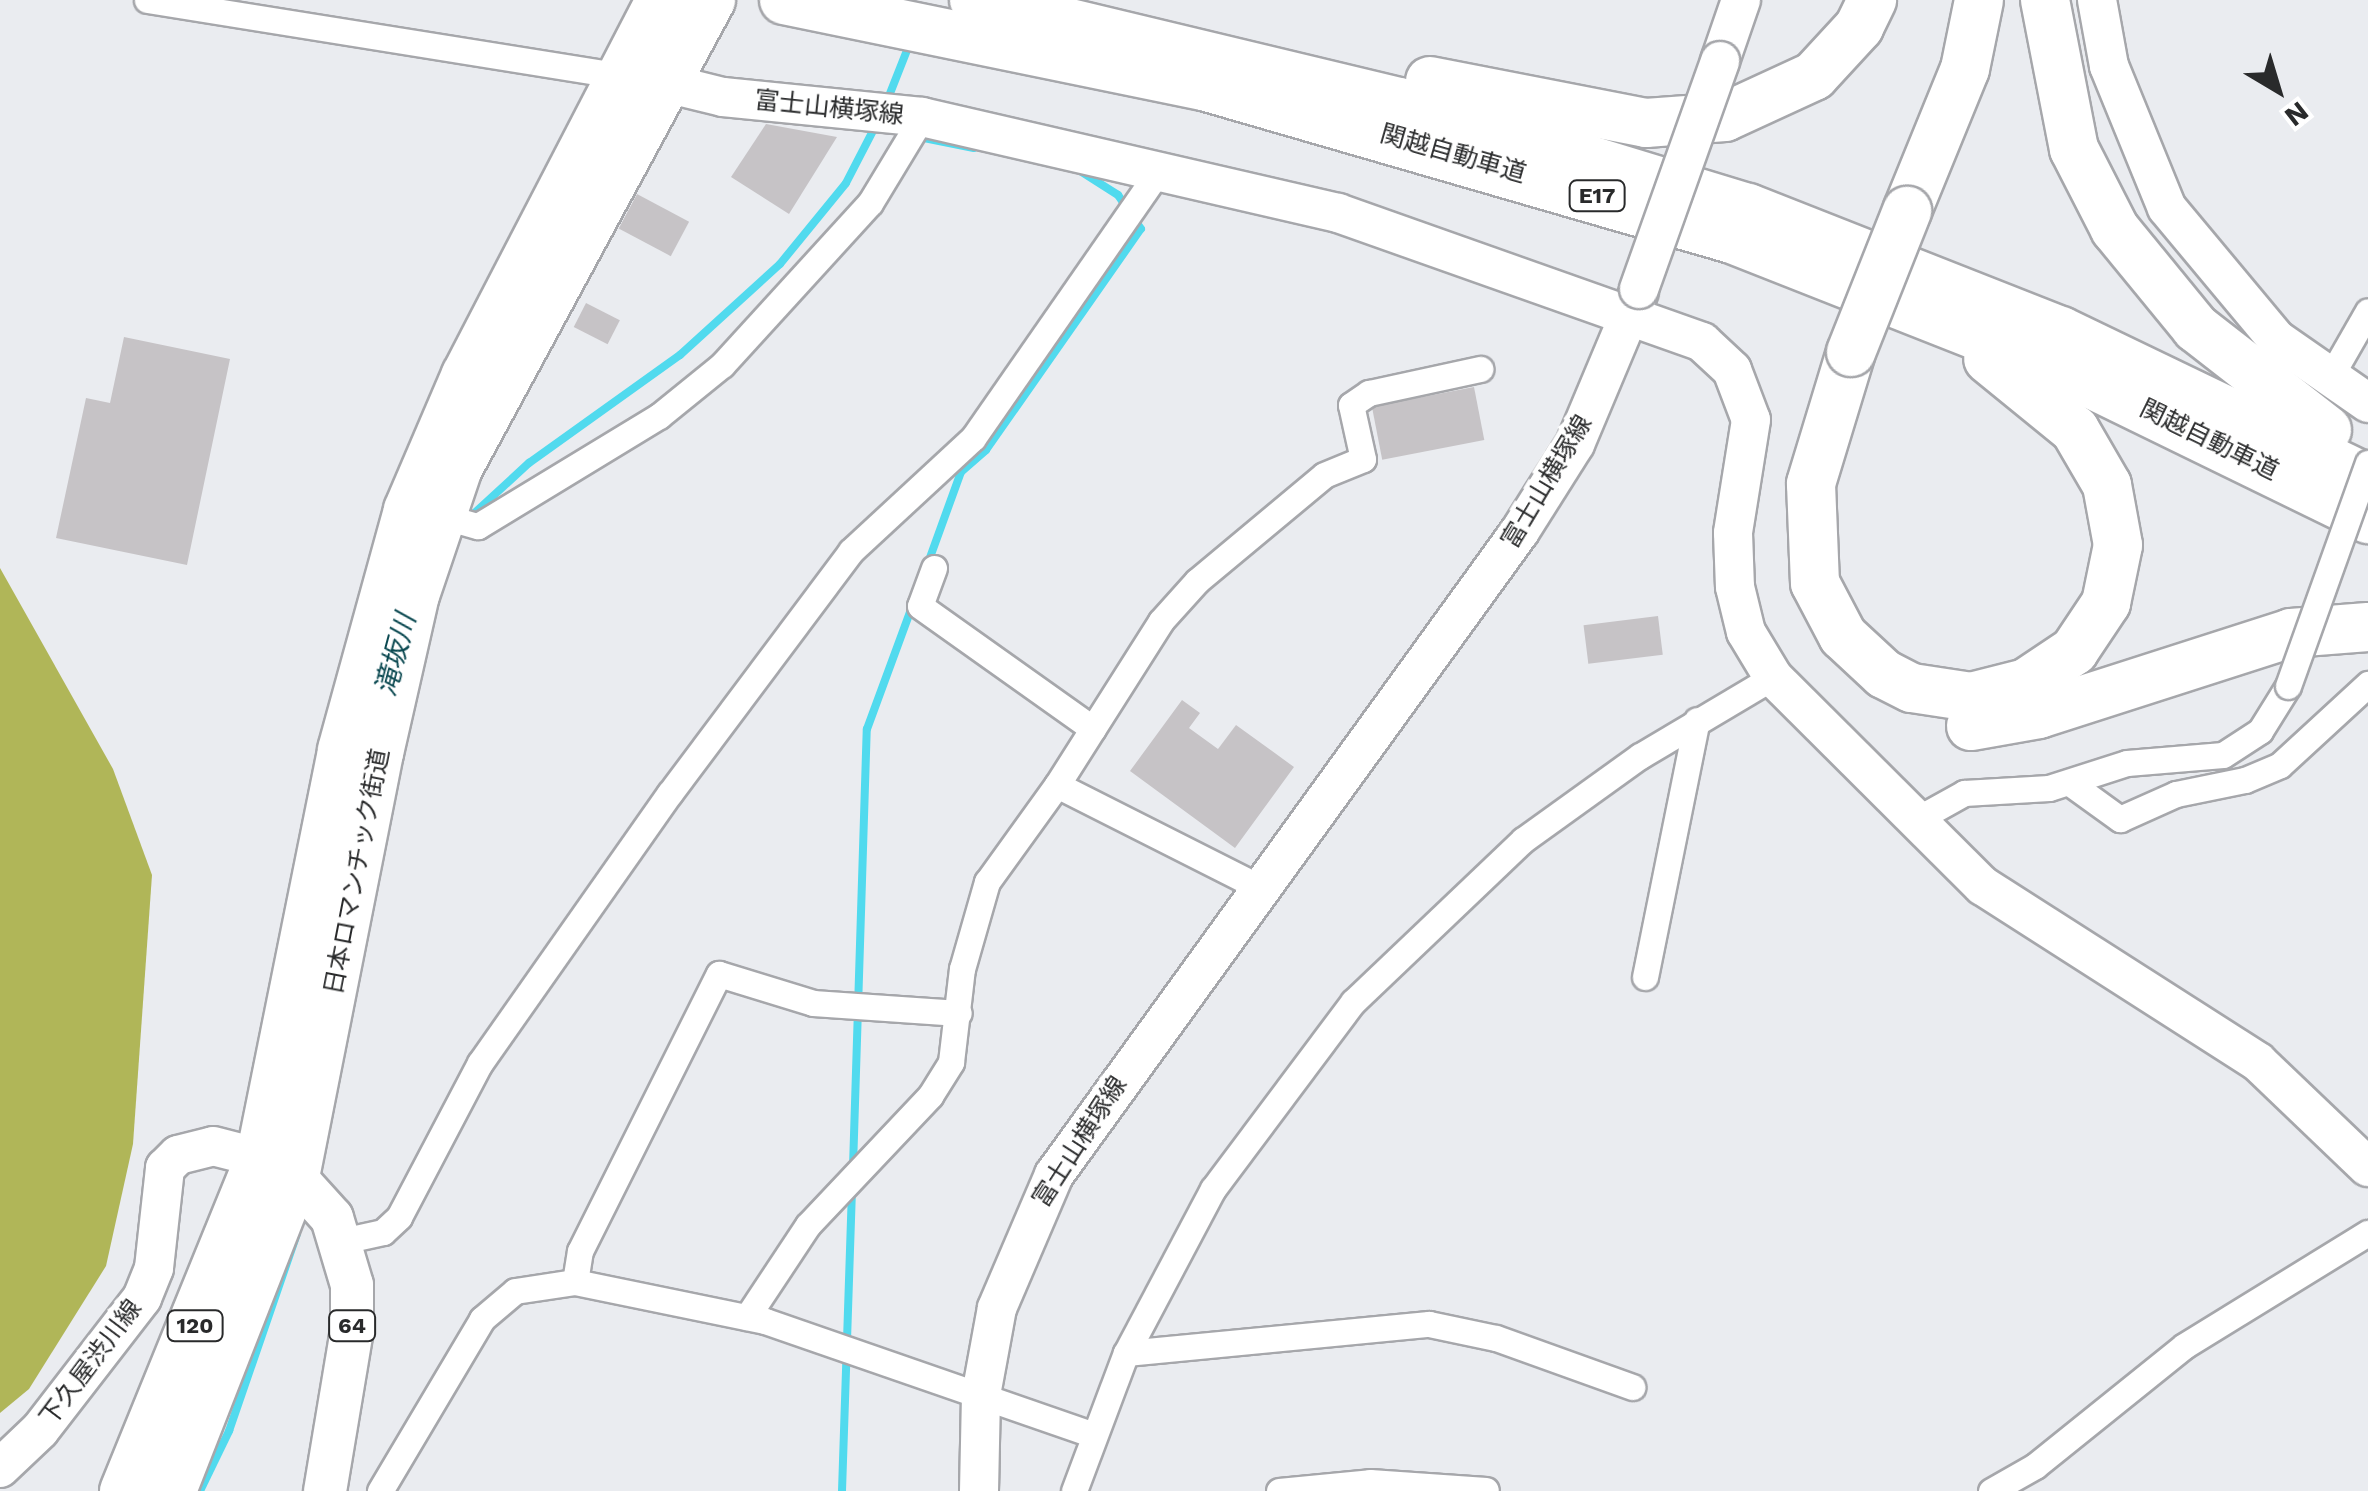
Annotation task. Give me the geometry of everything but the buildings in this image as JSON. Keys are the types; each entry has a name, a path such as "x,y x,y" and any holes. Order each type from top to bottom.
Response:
{"highway":[{"name":"日本ロマンチック街道","path":"172,1491 277,1168 442,516 649,74 660,0"},
{"name":"日本ロマンチック街道","path":"124,1491 277,1168 382,587 466,375 649,74 711,0"},
{"name":"関越自動車道","path":"784,0 1170,78 1382,134 1732,238 1892,296 2183,426 2368,519"},
{"path":"981,1 1150,26 1646,122 1725,117 1786,95 1838,54 1872,0"},
{"path":"1896,207 1952,0"},
{"path":"1980,0 1964,69 1896,207 1840,348 1788,462 1782,560 1810,641 1841,678 1886,709 1944,725 2007,722 2242,645 2368,628"},
{"path":"2046,0 2074,150 2138,262 2232,361 2368,460"},
{"name":"関越自動車道","path":"981,1 1398,102 1748,208 2062,331 2368,479"},
{"path":"1382,134 1898,318 2024,382 2076,430 2116,514 2106,603 2052,668 1971,697 1912,688 1864,658 1826,610 1808,548 1810,484 1840,348"}],"main road":[{"path":"1741,0 1636,301 1702,342 1742,386 1751,436 1734,533 1735,587 1746,632 1773,676 1912,822 2010,906 2258,1062 2368,1167"},
{"path":"2096,0 2108,66 2167,208 2230,292 2329,379 2368,403"},
{"name":"富士山横塚線","path":"649,74 723,98 896,113 1159,170 1338,213 1636,301 1551,484 1054,1175 996,1308 981,1395 979,1491"},
{"name":"下久屋渋川線","path":"0,1468 40,1430 142,1298 154,1268 165,1168 178,1156 213,1146 277,1168"},
{"name":"64","path":"277,1168 322,1203 342,1242 352,1330 325,1491"}],"street":[{"path":"147,0 209,6 649,74"},
{"path":"442,516 478,526 659,416 722,365 870,203 896,113"},
{"path":"342,1242 383,1232 400,1217 480,1063 670,792 851,551 973,438 1159,170"},
{"path":"2329,379 2368,311"},
{"path":"747,1317 808,1225 930,1096 951,1062 988,882 1058,785 1161,621 1197,581 1324,475 1363,459 1351,405 1369,393 1480,369"},
{"path":"1912,822 1948,796 2070,782 2127,763 2236,750 2272,717 2288,686 2368,460"},
{"path":"934,568 920,606 1093,729"},
{"path":"1074,1491 1126,1354 1234,1156 1385,966 1523,840 1696,720 1773,676"},
{"path":"2070,782 2120,819 2176,794 2245,780 2292,756 2368,684"},
{"path":"1646,977 1696,720"},
{"path":"1058,785 1261,888"},
{"path":"575,1282 580,1251 719,974 813,1003 959,1013"},
{"path":"1991,1491 2035,1466 2184,1346 2368,1233"},
{"path":"380,1491 482,1319 514,1291 575,1282 747,1317 1094,1434"},
{"path":"1126,1354 1428,1324 1496,1338 1632,1387"},
{"path":"1279,1491 1370,1482 1486,1490"}],"green space":[{"path":"0,568 113,769 152,875 133,1144 106,1266 29,1389 0,1413"}],"waterway":[{"name":"滝坂川","path":"887,101 911,40"},
{"name":"滝坂川","path":"468,519 529,463 680,355 780,264 846,183 877,123"},
{"path":"914,136 974,148"},
{"path":"928,563 961,472 986,450 1141,229 1118,195 1080,171"},
{"path":"853,1167 867,729 913,604"},
{"path":"842,1491 852,1191"},
{"name":"滝坂川","path":"200,1491 229,1431 297,1234"}]}
